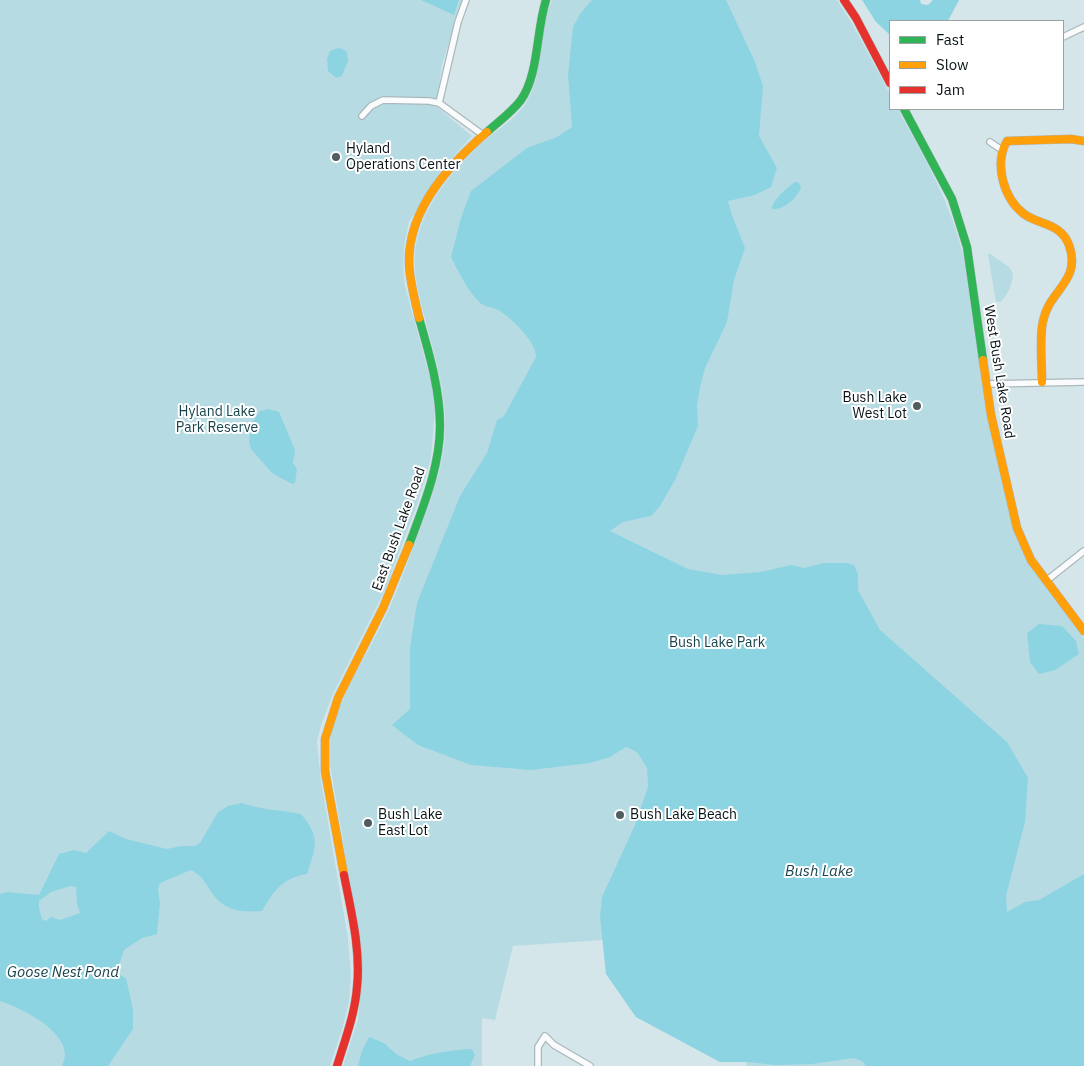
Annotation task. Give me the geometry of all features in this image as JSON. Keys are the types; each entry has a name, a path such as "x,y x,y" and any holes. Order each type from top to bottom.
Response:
{"street":[{"path":"439,104 458,22 466,0"},
{"name":"East Bush Lake Road","path":"337,1066 353,1016 358,977 351,914 325,771 325,740 337,701 385,604 422,509 436,460 440,424 440,404 409,272 409,255 413,233 421,212 436,188 462,155 513,110 524,94 532,69 541,14 546,0"},
{"path":"844,0 856,18 889,81"},
{"path":"1064,37 1084,27"},
{"path":"362,116 371,106 383,100 429,101 439,104 483,135"},
{"name":"West Bush Lake Road","path":"905,110 941,177 960,223 968,256 993,426 1017,528 1031,560 1084,631"},
{"path":"1042,382 1043,320 1051,302 1070,277 1072,256 1067,238 1062,232 1049,223 1024,214 1017,207 1002,176 1000,164 1002,150 1007,141 1071,139 1084,141"},
{"path":"990,142 1002,150"},
{"path":"987,384 1084,382"},
{"path":"1046,581 1084,551"},
{"path":"538,1066 538,1047 545,1036 554,1045 590,1066"}],"green space":[{"name":"Hyland Lake Park Reserve","path":"0,0 462,0 442,65 436,106 472,136 440,172 409,222 403,263 405,286 432,385 435,410 431,458 418,502 385,590 333,694 321,725 317,742 321,781 348,938 351,975 349,1001 343,1027 330,1066 0,1066"},
{"name":"Bush Lake Park","path":"552,0 837,0 853,25 889,92 889,110 899,110 927,163 945,200 964,259 986,412 1014,528 1033,570 1084,638 1084,1066 747,1066 746,1062 720,1062 636,1017 606,974 603,940 513,946 495,1020 482,1018 482,1066 343,1066 358,1019 362,980 362,955 330,764 331,735 344,697 380,627 402,578 440,470 445,441 442,388 416,276 416,243 430,206 456,169 487,139 514,117 527,101 536,78 548,12"},
{"path":"989,253 1009,267 1013,273 1009,289 1000,302 996,301"}],"water":[{"path":"421,0 459,0 454,15"},
{"name":"Bush Lake","path":"592,0 726,0 755,62 763,86 759,136 777,168 771,187 755,195 728,201 745,248 734,280 727,322 705,368 697,405 698,426 675,480 660,506 651,516 623,522 610,531 688,569 722,575 761,572 791,565 804,568 824,563 847,563 854,565 858,574 858,590 880,630 1007,742 1028,778 1025,822 1006,896 1007,912 1025,902 1039,900 1084,874 1084,1066 866,1066 863,1062 854,1058 812,1064 776,1065 720,1062 636,1017 606,974 600,917 602,897 635,825 648,787 647,768 637,752 626,747 610,757 590,763 531,770 471,765 418,745 392,725 410,709 410,648 417,603 460,496 487,453 497,420 504,416 536,357 528,338 516,324 503,313 480,303 451,257 461,218 471,191 527,148 557,137 572,127 568,75 573,27 580,14"},
{"path":"862,0 920,0 921,4 928,5 933,0 959,0 949,20 889,20 889,34 876,22"},
{"path":"338,48 347,52 348,61 342,76 336,78 328,71 327,59 330,51"},
{"path":"795,182 798,182 801,186 798,194 781,208 772,209 778,198"},
{"path":"269,409 279,412 295,450 293,463 297,469 295,483 292,484 272,473 251,449 249,441 251,424 260,411"},
{"path":"1039,624 1062,626 1076,641 1079,654 1055,670 1039,674 1030,662 1027,633"},
{"name":"Goose Nest Pond","path":"242,803 264,809 301,814 312,830 315,842 307,874 291,879 280,886 262,911 232,909 217,899 200,876 191,870 160,883 158,889 160,904 157,934 142,938 124,950 116,973 126,978 133,1010 133,1029 108,1066 62,1066 65,1054 63,1045 50,1028 30,1014 0,1001 0,894 6,892 39,895 59,854 74,850 86,853 109,831 126,839 167,849 195,846 200,843 218,812 228,806","holes":["70,886 76,887 77,904 80,913 60,920 51,917 46,921 42,919 39,901 51,892"]},
{"path":"369,1037 384,1043 396,1054 410,1061 456,1050 472,1049 475,1055 470,1066 358,1066 362,1051"}],"traffic: fast":[{"path":"487,132 513,109 527,90 534,65 546,0"},
{"path":"905,110 952,199 967,247 983,360"},
{"path":"409,545 434,472 440,426 436,385 419,318"}],"traffic: slow":[{"path":"419,318 409,268 411,242 416,223 424,205 446,173 487,132"},
{"path":"1042,382 1041,343 1043,321 1051,301 1068,277 1072,257 1069,245 1061,232 1030,218 1011,199 1003,180 1001,159 1007,141 1071,139 1084,141"},
{"path":"983,360 991,415 1017,528 1031,560 1084,631"},
{"path":"344,875 325,771 325,739 338,698 383,608 409,545"}],"traffic: jam":[{"path":"844,0 856,18 889,81"},
{"path":"337,1066 354,1007 358,973 355,931 344,875"}],"place":[{"name":"Hyland Operations Center","path":"336,157"},
{"name":"Bush Lake West Lot","path":"917,406"},
{"name":"Bush Lake Beach","path":"620,815"},
{"name":"Bush Lake East Lot","path":"368,823"}]}
